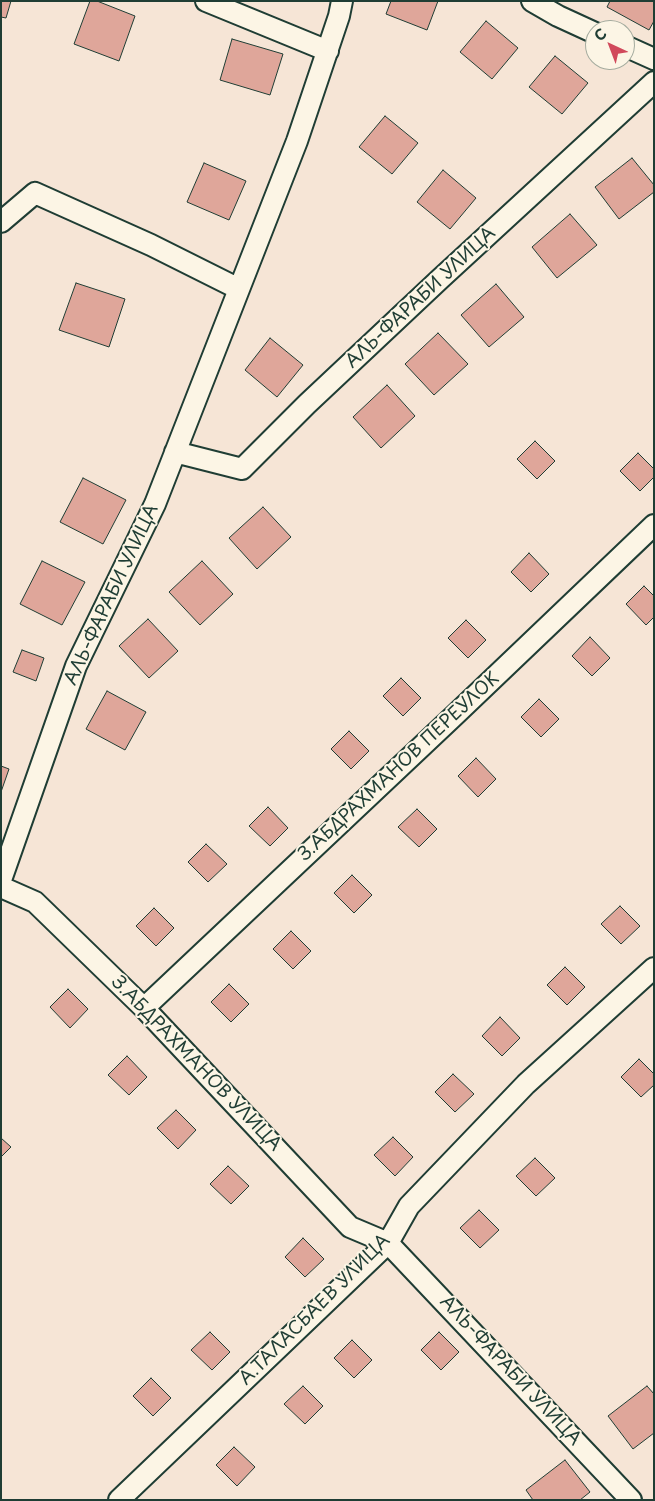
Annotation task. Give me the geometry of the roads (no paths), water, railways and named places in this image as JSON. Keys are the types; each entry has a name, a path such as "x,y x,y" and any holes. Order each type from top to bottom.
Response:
{"street":[{"path":"206,1 328,51"},
{"name":"АЛЬ-ФАРАБИ УЛИЦА","path":"1,880 76,666 155,504 297,141 340,16 342,1"},
{"path":"532,1 585,28"},
{"path":"635,50 654,59"},
{"name":"АЛЬ-ФАРАБИ УЛИЦА","path":"175,452 242,469 307,404 440,279 654,82"},
{"path":"1,222 35,193 239,289"},
{"name":"З.АБДРАХМАНОВ ПЕРЕУЛОК","path":"144,1008 654,525"},
{"name":"З.АБДРАХМАНОВ УЛИЦА","path":"1,887 35,902 144,1008 350,1227 388,1243"},
{"name":"А.ТАЛАСБАЕВ УЛИЦА","path":"119,1500 388,1243 409,1206 526,1084 654,968"},
{"name":"АЛЬ-ФАРАБИ УЛИЦА","path":"388,1243 631,1500"}]}
